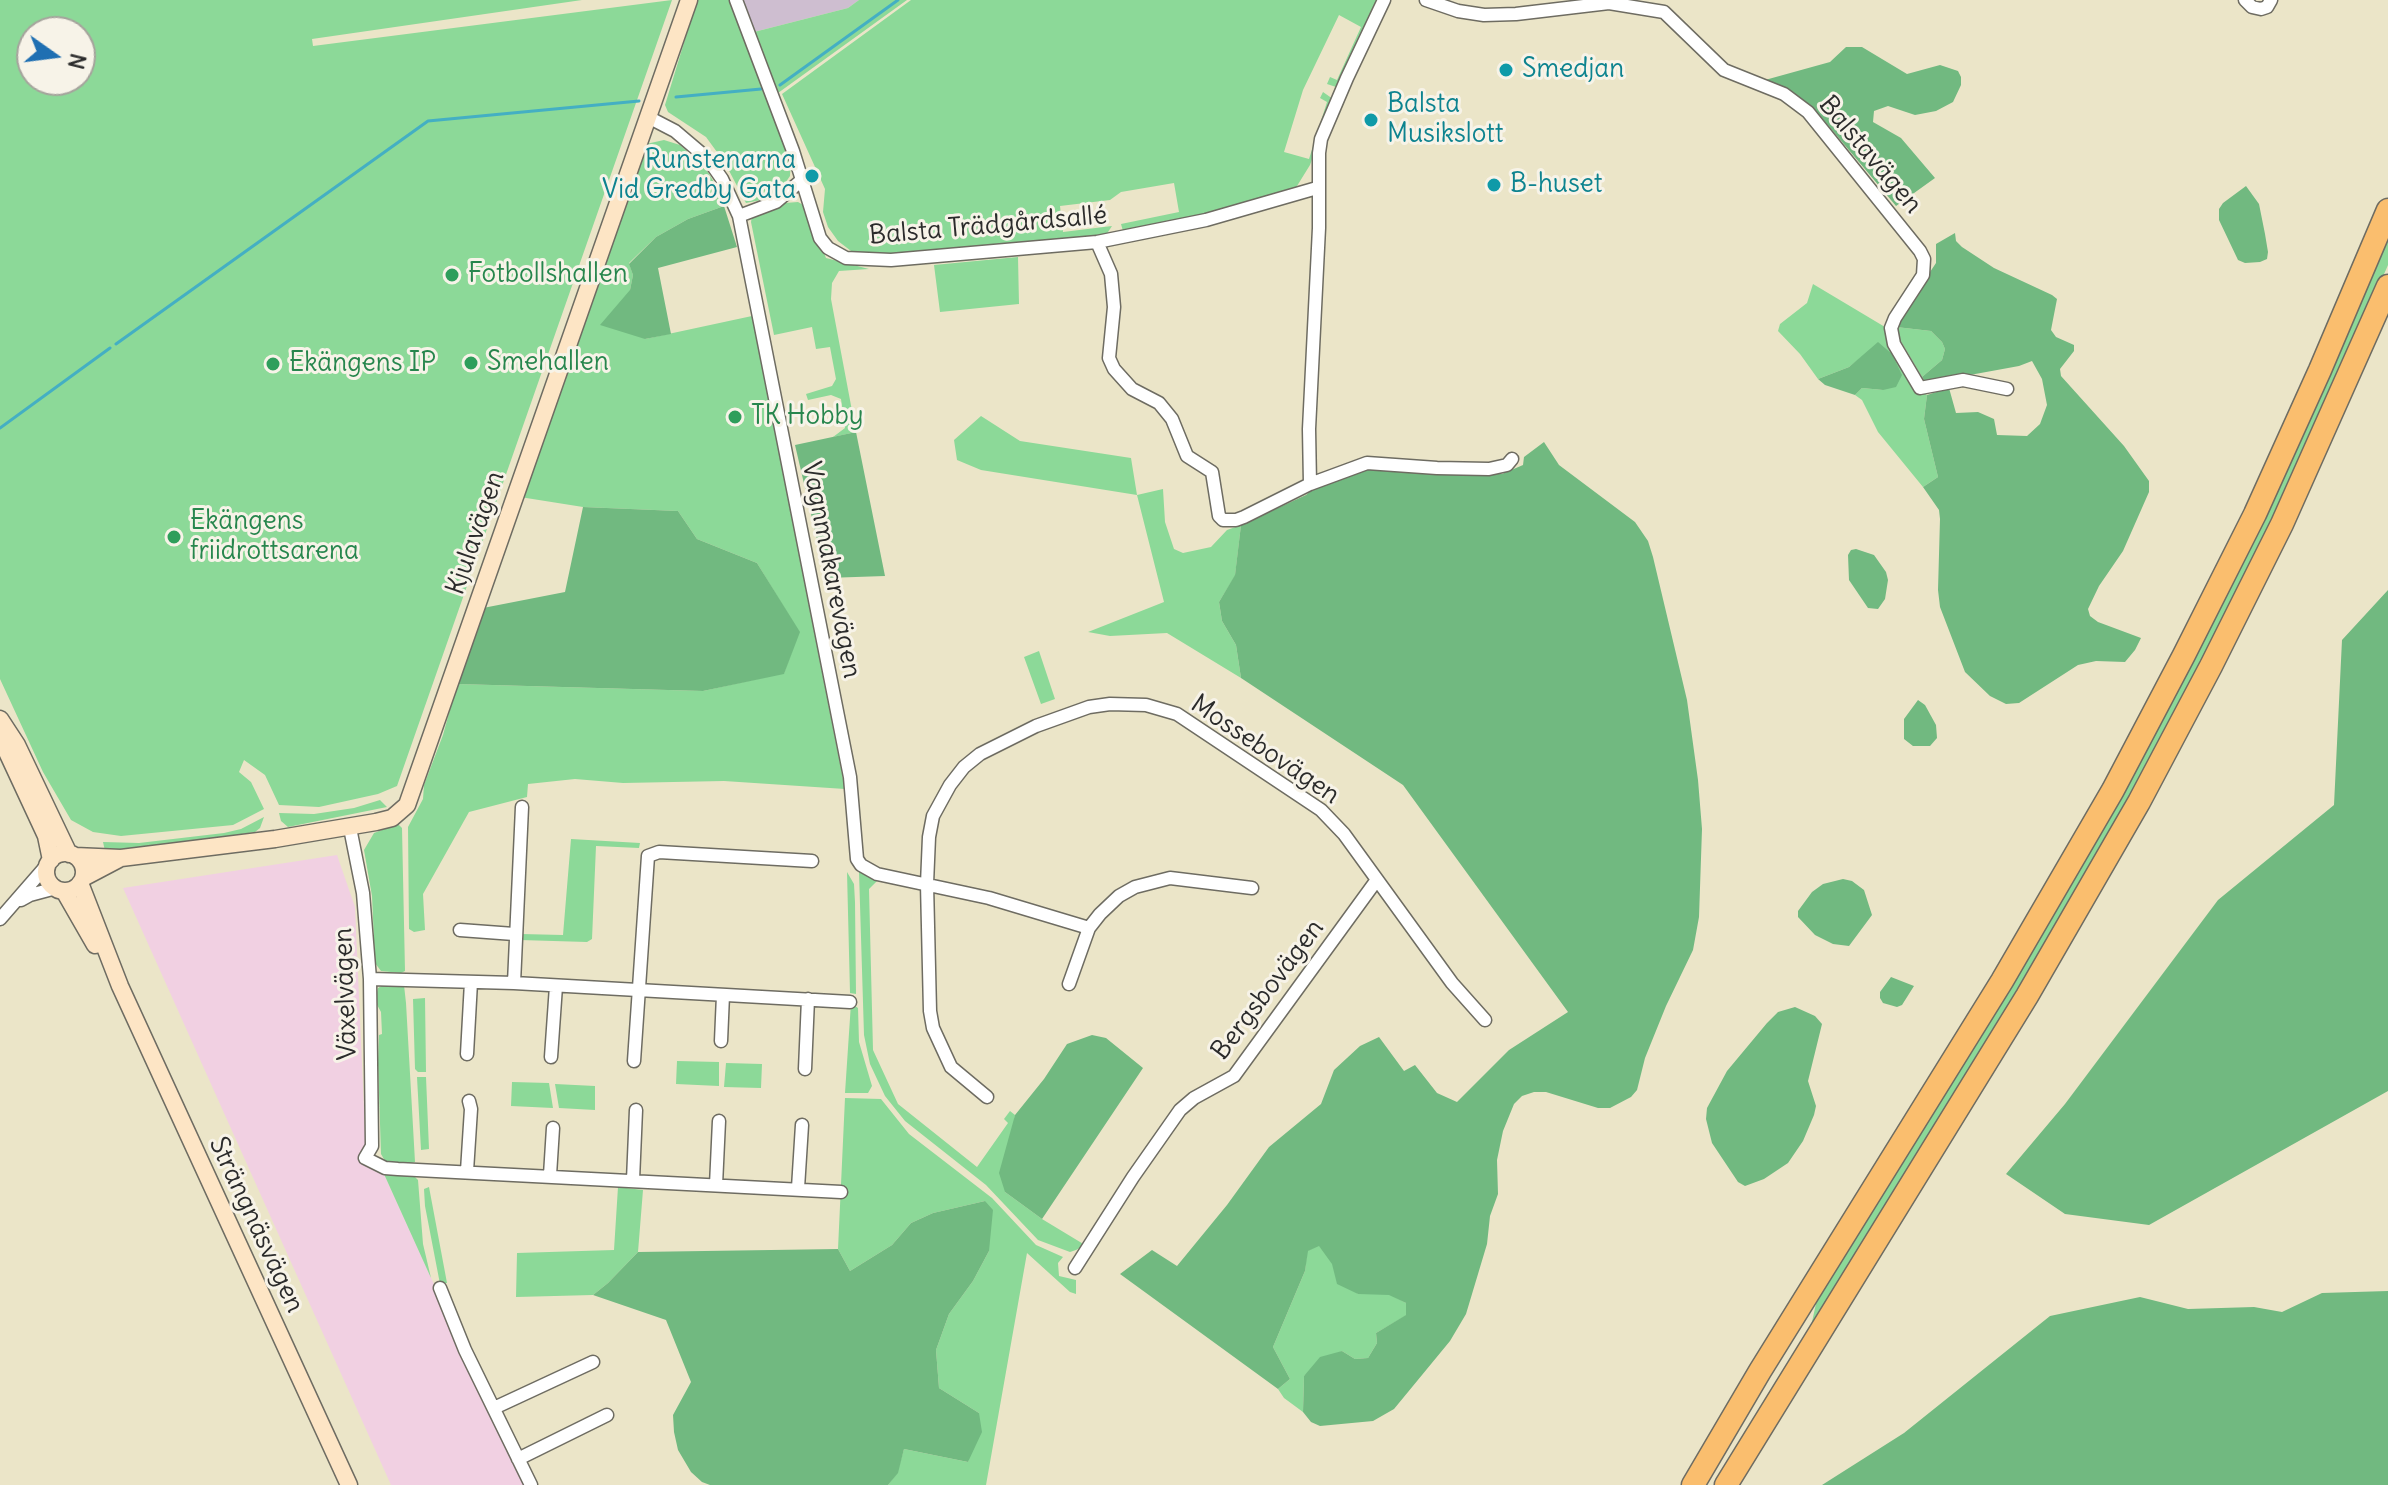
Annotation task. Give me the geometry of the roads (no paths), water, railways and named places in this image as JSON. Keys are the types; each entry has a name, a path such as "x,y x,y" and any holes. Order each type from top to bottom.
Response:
{"highway":[{"path":"1693,1485 1767,1359 2002,981 2113,790 2255,514 2388,210"},
{"path":"1726,1485 2035,983 2139,802 2282,524 2388,286"}],"street":[{"name":"Kjulavägen","path":"72,855 121,858 211,848 350,828 392,818 402,812 413,795 689,0"},
{"name":"Balsta Trädgårdsallé","path":"736,0 803,179 820,238 828,248 846,258 891,260 1023,246 1097,242 1206,220 1317,188"},
{"path":"1310,484 1309,429 1319,228 1317,168 1321,139 1384,0"},
{"name":"Balstavägen","path":"1426,0 1448,9 1484,15 1609,3 1665,6 1724,70 1784,94 1808,112 1920,251 1924,259 1923,275 1891,328 1894,344 1920,388 1963,380 2007,389"},
{"path":"2245,0 2252,7 2261,9 2267,7 2271,0"},
{"name":"Vagnmakarevägen","path":"648,117 675,131 708,159 722,179 739,216 850,777 857,859 864,868 877,874 1032,910 1089,928"},
{"path":"739,216 776,202 803,179"},
{"path":"1097,242 1111,274 1113,290 1109,358 1114,369 1132,389 1159,403 1172,419 1187,456 1212,472 1219,516 1223,520 1236,520 1310,484 1367,463 1489,469 1500,468 1512,459"},
{"name":"Mossebovägen","path":"987,1097 951,1067 933,1028 927,884 933,816 940,800 964,767 980,754 1036,726 1089,707 1128,703 1177,714 1321,810 1344,834 1452,983 1485,1020"},
{"path":"0,719 17,745 72,855 84,868 81,881 70,890 30,895 15,903"},
{"path":"0,726 6,750 46,836 48,881 60,890"},
{"path":"514,983 522,807"},
{"name":"Växelvägen","path":"350,828 363,893 370,979 372,1146 365,1158 385,1168 467,1171"},
{"path":"634,1061 648,856 659,852 812,861"},
{"path":"0,919 49,862 60,854 72,855"},
{"name":"Kjulavägen","path":"81,881 121,858"},
{"path":"1069,984 1089,928 1119,896 1135,887 1170,878 1252,888"},
{"name":"Strängnäsvägen","path":"81,881 120,986 349,1485"},
{"name":"Bergsbovägen","path":"1075,1268 1180,1110 1194,1098 1234,1076 1376,881"},
{"name":"Strängnäsvägen","path":"60,890 120,986"},
{"path":"460,930 514,934"},
{"path":"370,979 514,983 850,1002"},
{"path":"467,1054 471,982"},
{"path":"551,1057 556,986"},
{"path":"721,1041 723,995"},
{"path":"805,1069 808,999"},
{"path":"469,1101 467,1171 841,1192"},
{"path":"633,1180 636,1110"},
{"path":"716,1185 719,1121"},
{"path":"798,1188 802,1125"},
{"path":"550,1175 553,1128"},
{"path":"440,1288 465,1350 531,1485"},
{"path":"494,1408 593,1362"},
{"path":"518,1459 607,1415"}],"waterway":[{"path":"780,85 898,0"},
{"path":"676,97 761,89"},
{"path":"116,344 428,121 639,101"},
{"path":"0,428 110,348"}],"place":[{"name":"Smedjan","path":"1506,70"},
{"name":"Balsta Musikslott","path":"1371,120"},
{"name":"Runstenarna Vid Gredby Gata","path":"812,176"},
{"name":"B-huset","path":"1494,185"},
{"name":"Fotbollshallen","path":"452,275"},
{"name":"Smehallen","path":"471,363"},
{"name":"Ekängens IP","path":"273,364"},
{"name":"TK Hobby","path":"735,417"},
{"name":"Ekängens friidrottsarena","path":"174,537"}]}
